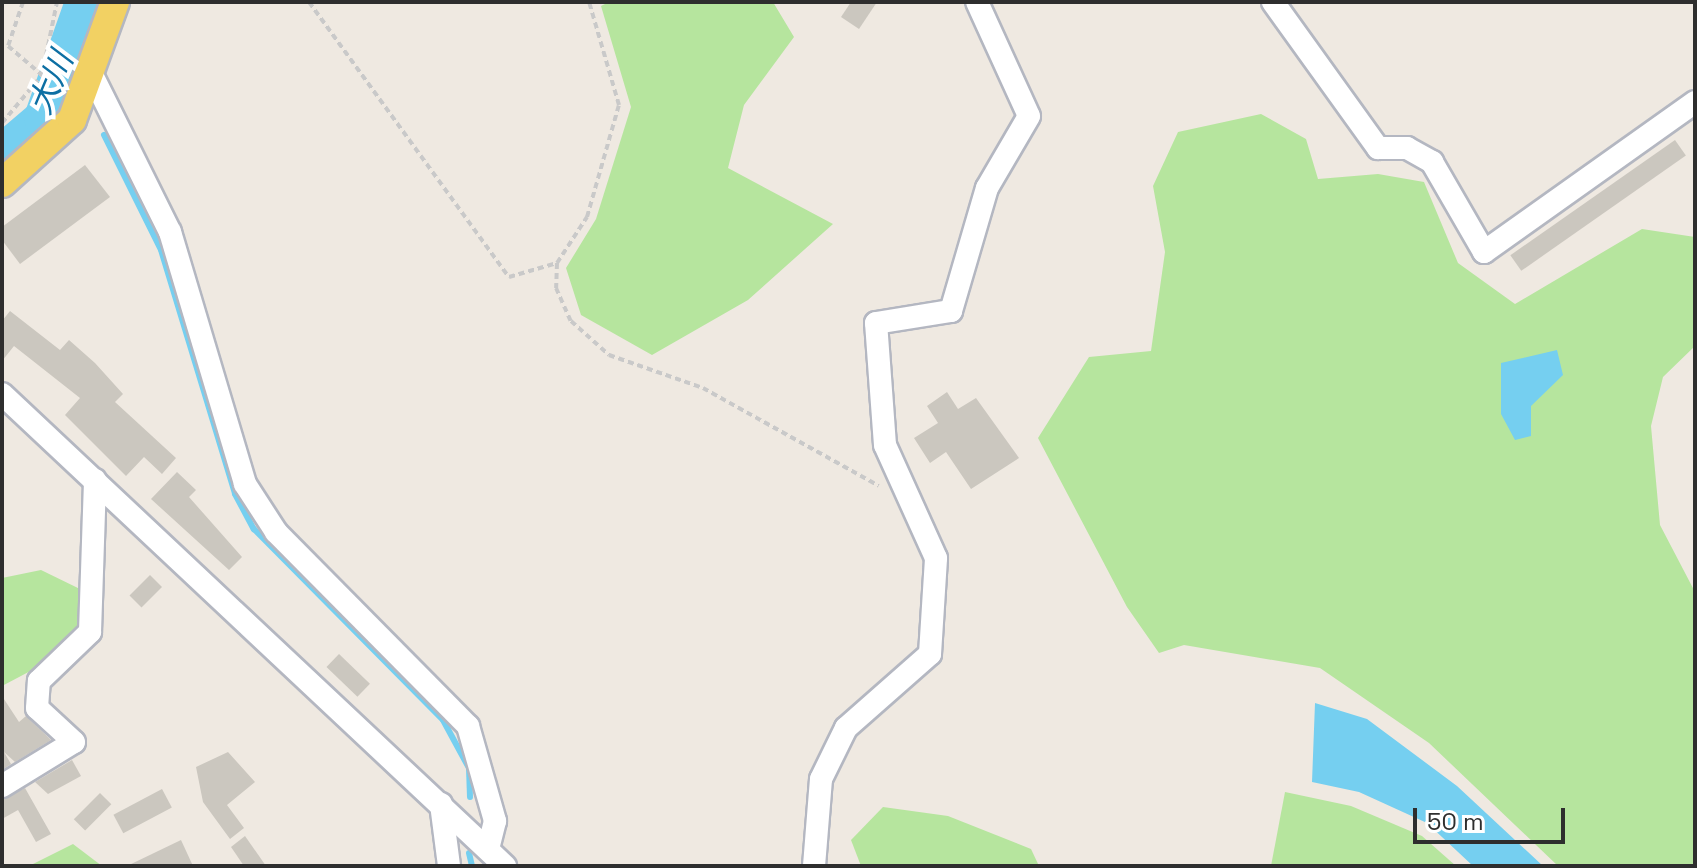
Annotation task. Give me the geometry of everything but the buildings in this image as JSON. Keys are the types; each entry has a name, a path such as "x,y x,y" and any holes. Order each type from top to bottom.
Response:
{"main road":[{"path":"2,183 72,120 115,2"}],"street":[{"path":"814,866 821,779 846,728 930,654 936,558 885,445 876,323 951,311 987,188 1029,116 977,2"},
{"path":"1273,2 1378,148 1407,148 1432,162 1484,252 1695,102"},
{"path":"91,73 170,232 245,484 276,532 468,726 495,821 488,849"},
{"path":"2,394 505,866"},
{"path":"2,786 74,742 37,708 39,681 90,632 95,480"},
{"path":"441,804 449,866"}],"path":[{"path":"23,2 8,46 42,75"},
{"path":"2,123 42,75 57,2"},
{"path":"309,2 509,277 557,263"},
{"path":"589,2 619,105 587,217 557,263 556,288 571,321 609,355 703,388 892,493 908,491"}],"green space":[{"path":"609,2 773,2 794,37 744,105 728,168 833,224 748,300 652,355 581,315 566,268 596,219 631,107 601,6"},
{"path":"1261,114 1306,139 1318,179 1378,174 1424,182 1458,263 1515,304 1642,229 1695,237 1695,346 1663,377 1651,426 1660,525 1695,592 1695,866 1558,866 1429,743 1320,668 1184,645 1159,653 1127,607 1038,438 1089,357 1151,351 1165,252 1153,186 1178,132"},
{"path":"41,570 82,590 79,629 38,667 2,686 2,578"},
{"path":"1285,792 1351,806 1422,836 1456,866 1271,866"},
{"path":"883,807 948,816 1031,849 1039,866 861,866 851,840"},
{"path":"73,844 102,866 29,866"}],"water":[{"path":"1557,350 1563,375 1531,406 1531,436 1515,440 1501,414 1501,363"},
{"path":"1315,703 1367,719 1457,786 1543,866 1473,866 1427,823 1359,792 1312,782"}],"waterway":[{"name":"大川","path":"2,152 42,118 83,2"},
{"path":"104,135 161,250 235,494 254,529 443,720 469,768 470,797"},
{"path":"469,853 472,866"}]}
